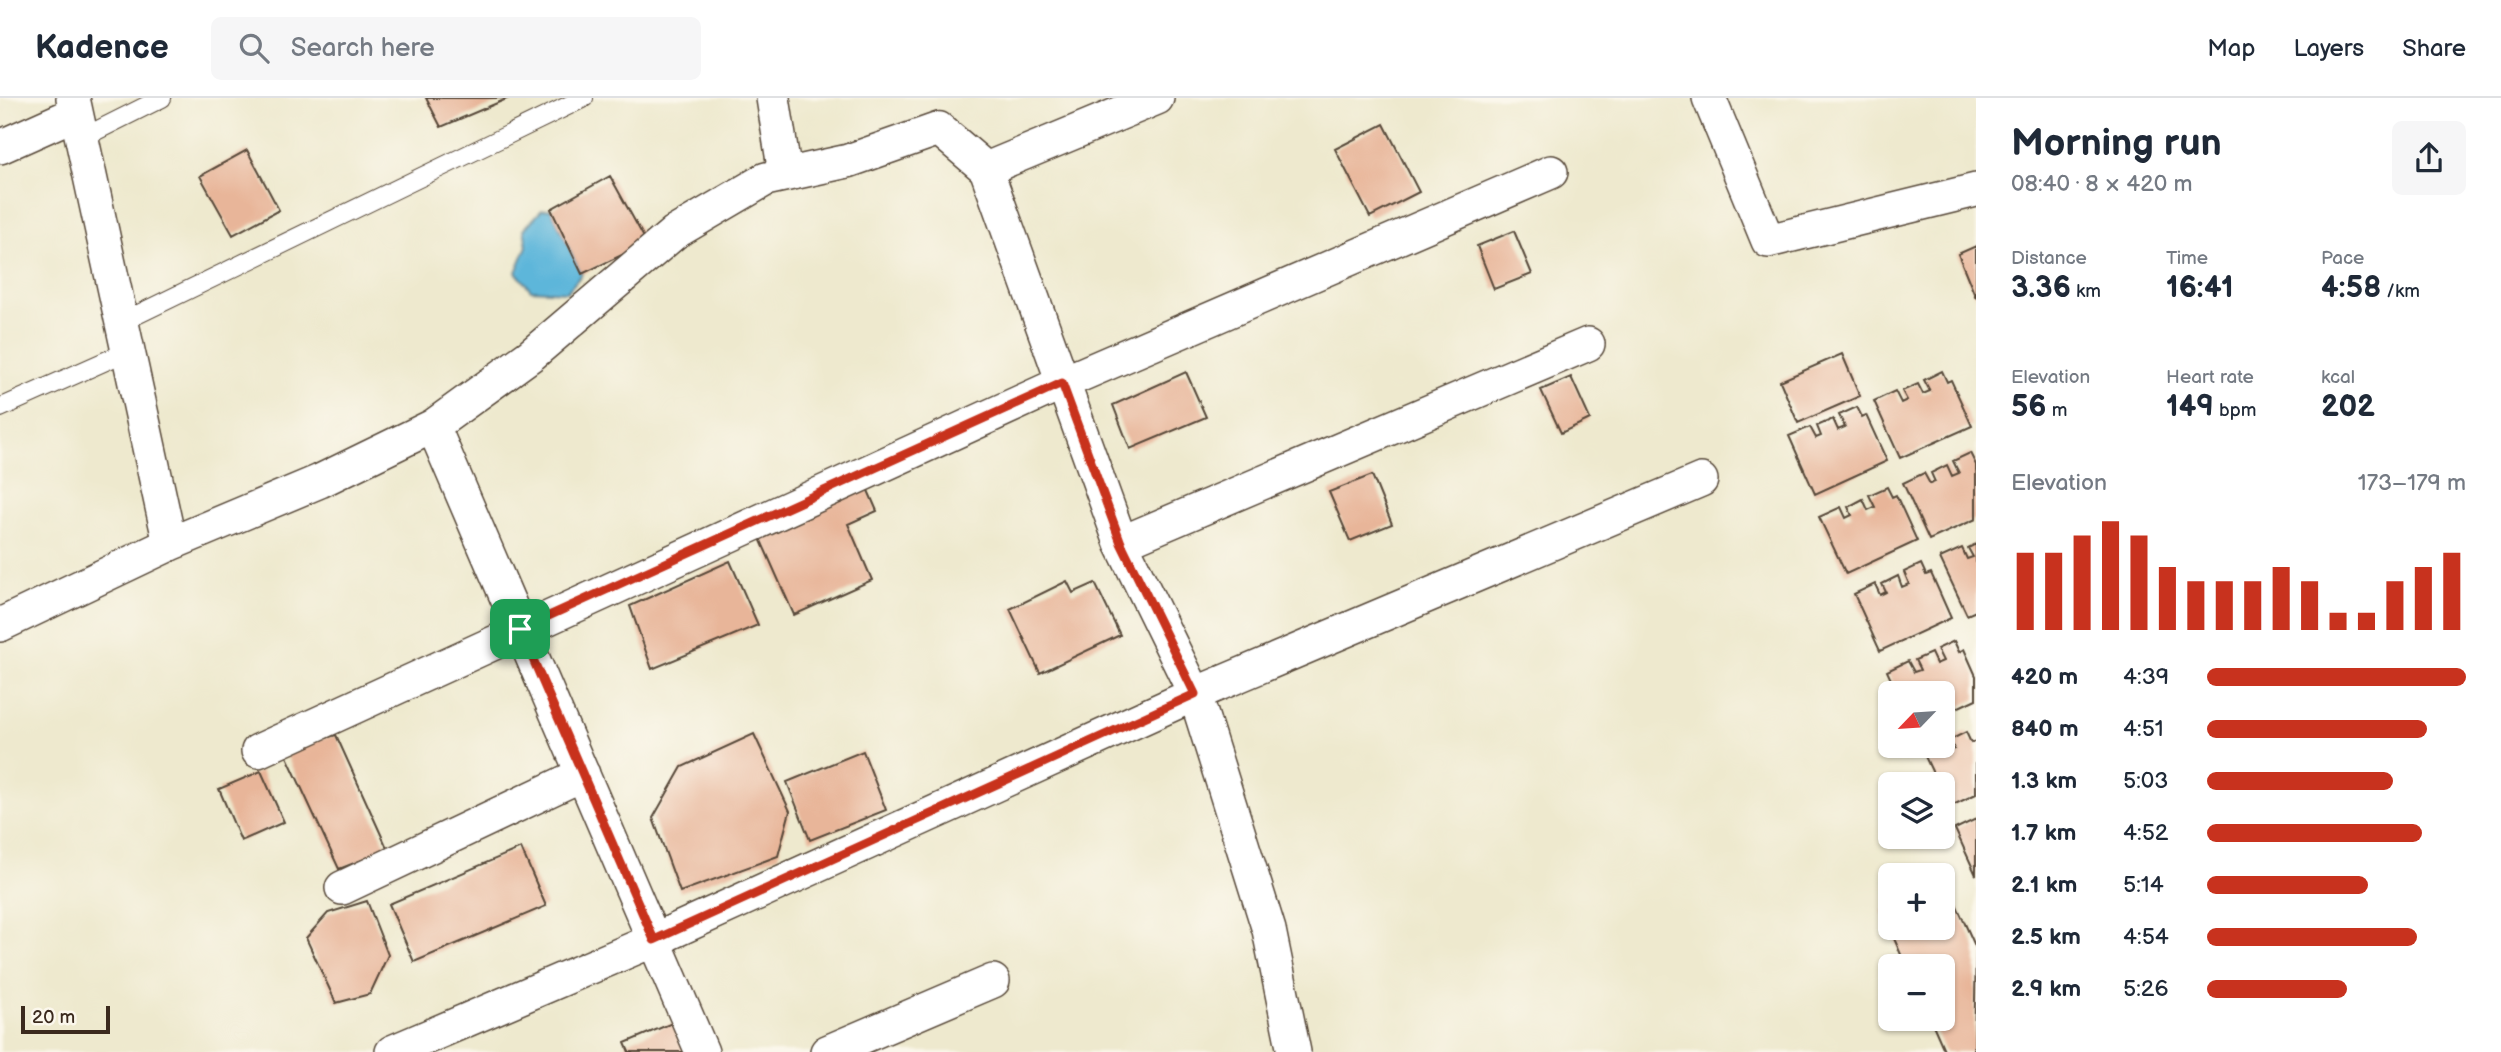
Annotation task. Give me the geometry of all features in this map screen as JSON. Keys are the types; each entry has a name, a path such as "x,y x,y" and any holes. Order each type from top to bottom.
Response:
{"street":[{"path":"773,98 785,174"},
{"path":"986,169 1157,98"},
{"path":"1709,98 1768,240 1976,190"},
{"path":"0,147 77,116 170,544"},
{"path":"0,625 170,544 320,481 433,426 531,355 674,233 766,179 848,160 939,130 986,169 1121,543 1195,694 1269,930 1294,1052"},
{"path":"258,751 1062,383 1551,172"},
{"path":"1121,543 1588,344"},
{"path":"433,426 702,1052"},
{"path":"392,1052 654,940 1195,694 1701,480"},
{"path":"342,888 583,774"},
{"path":"827,1052 993,981"}],"lane":[{"path":"77,116 162,98"},
{"path":"0,408 125,336 584,98"}],"water":[{"path":"551,209 582,274 567,292 531,290 516,272 527,246 524,229 542,210"}],"building":[{"path":"426,98 509,98 441,127"},
{"path":"1384,124 1419,192 1370,217 1335,149"},
{"path":"247,150 279,210 233,235 200,176"},
{"path":"610,176 647,243 582,274 551,209"},
{"path":"1514,231 1532,274 1494,289 1477,246"},
{"path":"1976,246 1976,298 1958,254"},
{"path":"1842,354 1860,396 1798,423 1780,381"},
{"path":"1942,371 1947,382 1951,380 1972,426 1900,458 1874,401 1895,391 1901,403 1907,400 1902,391 1918,384 1923,394 1930,391 1924,380"},
{"path":"1186,372 1206,417 1130,449 1113,405"},
{"path":"1571,377 1590,419 1561,433 1541,390"},
{"path":"1857,407 1862,417 1866,415 1887,461 1815,494 1789,436 1810,427 1816,438 1821,436 1817,426 1833,419 1838,430 1845,427 1839,415"},
{"path":"1970,453 1976,465 1976,519 1929,540 1903,483 1924,473 1930,484 1935,482 1931,473 1947,465 1952,476 1959,473 1953,461"},
{"path":"1372,475 1392,524 1350,541 1329,492"},
{"path":"863,479 877,511 848,524 872,580 794,615 755,527"},
{"path":"1887,487 1892,497 1896,495 1917,541 1846,574 1819,517 1841,507 1846,518 1852,515 1848,507 1863,499 1868,510 1875,507 1869,495"},
{"path":"1976,544 1976,611 1967,615 1940,558 1962,548 1967,559 1973,557 1968,548"},
{"path":"730,561 758,625 652,669 630,606"},
{"path":"1921,564 1926,575 1931,573 1951,618 1880,651 1854,594 1875,584 1880,595 1886,592 1882,584 1898,576 1902,587 1909,584 1904,572"},
{"path":"1067,581 1073,593 1095,583 1120,635 1040,673 1010,609"},
{"path":"1954,641 1959,652 1964,649 1976,676 1976,699 1955,709 1955,681 1892,681 1887,671 1908,661 1914,672 1920,670 1915,660 1931,653 1936,664 1943,661 1937,649"},
{"path":"1966,732 1971,743 1976,741 1976,794 1955,804 1955,772 1932,772 1926,758 1955,758 1955,738"},
{"path":"754,734 790,811 778,856 680,892 653,818 682,767"},
{"path":"336,735 388,850 339,869 284,750"},
{"path":"863,751 886,810 810,840 787,782"},
{"path":"261,771 284,822 241,841 219,789"},
{"path":"1976,819 1976,875 1955,829"},
{"path":"521,848 546,906 414,962 389,904"},
{"path":"367,901 388,955 370,994 336,1003 306,938 328,913"},
{"path":"1955,902 1976,948 1974,1052 1945,1052 1936,1031 1955,1031 1955,954 1901,954 1895,940 1955,940"},
{"path":"672,1023 685,1052 629,1052 625,1043"}],"route":[{"path":"1062,383 1121,543 1195,694 654,940 520,629 1062,383"}]}
